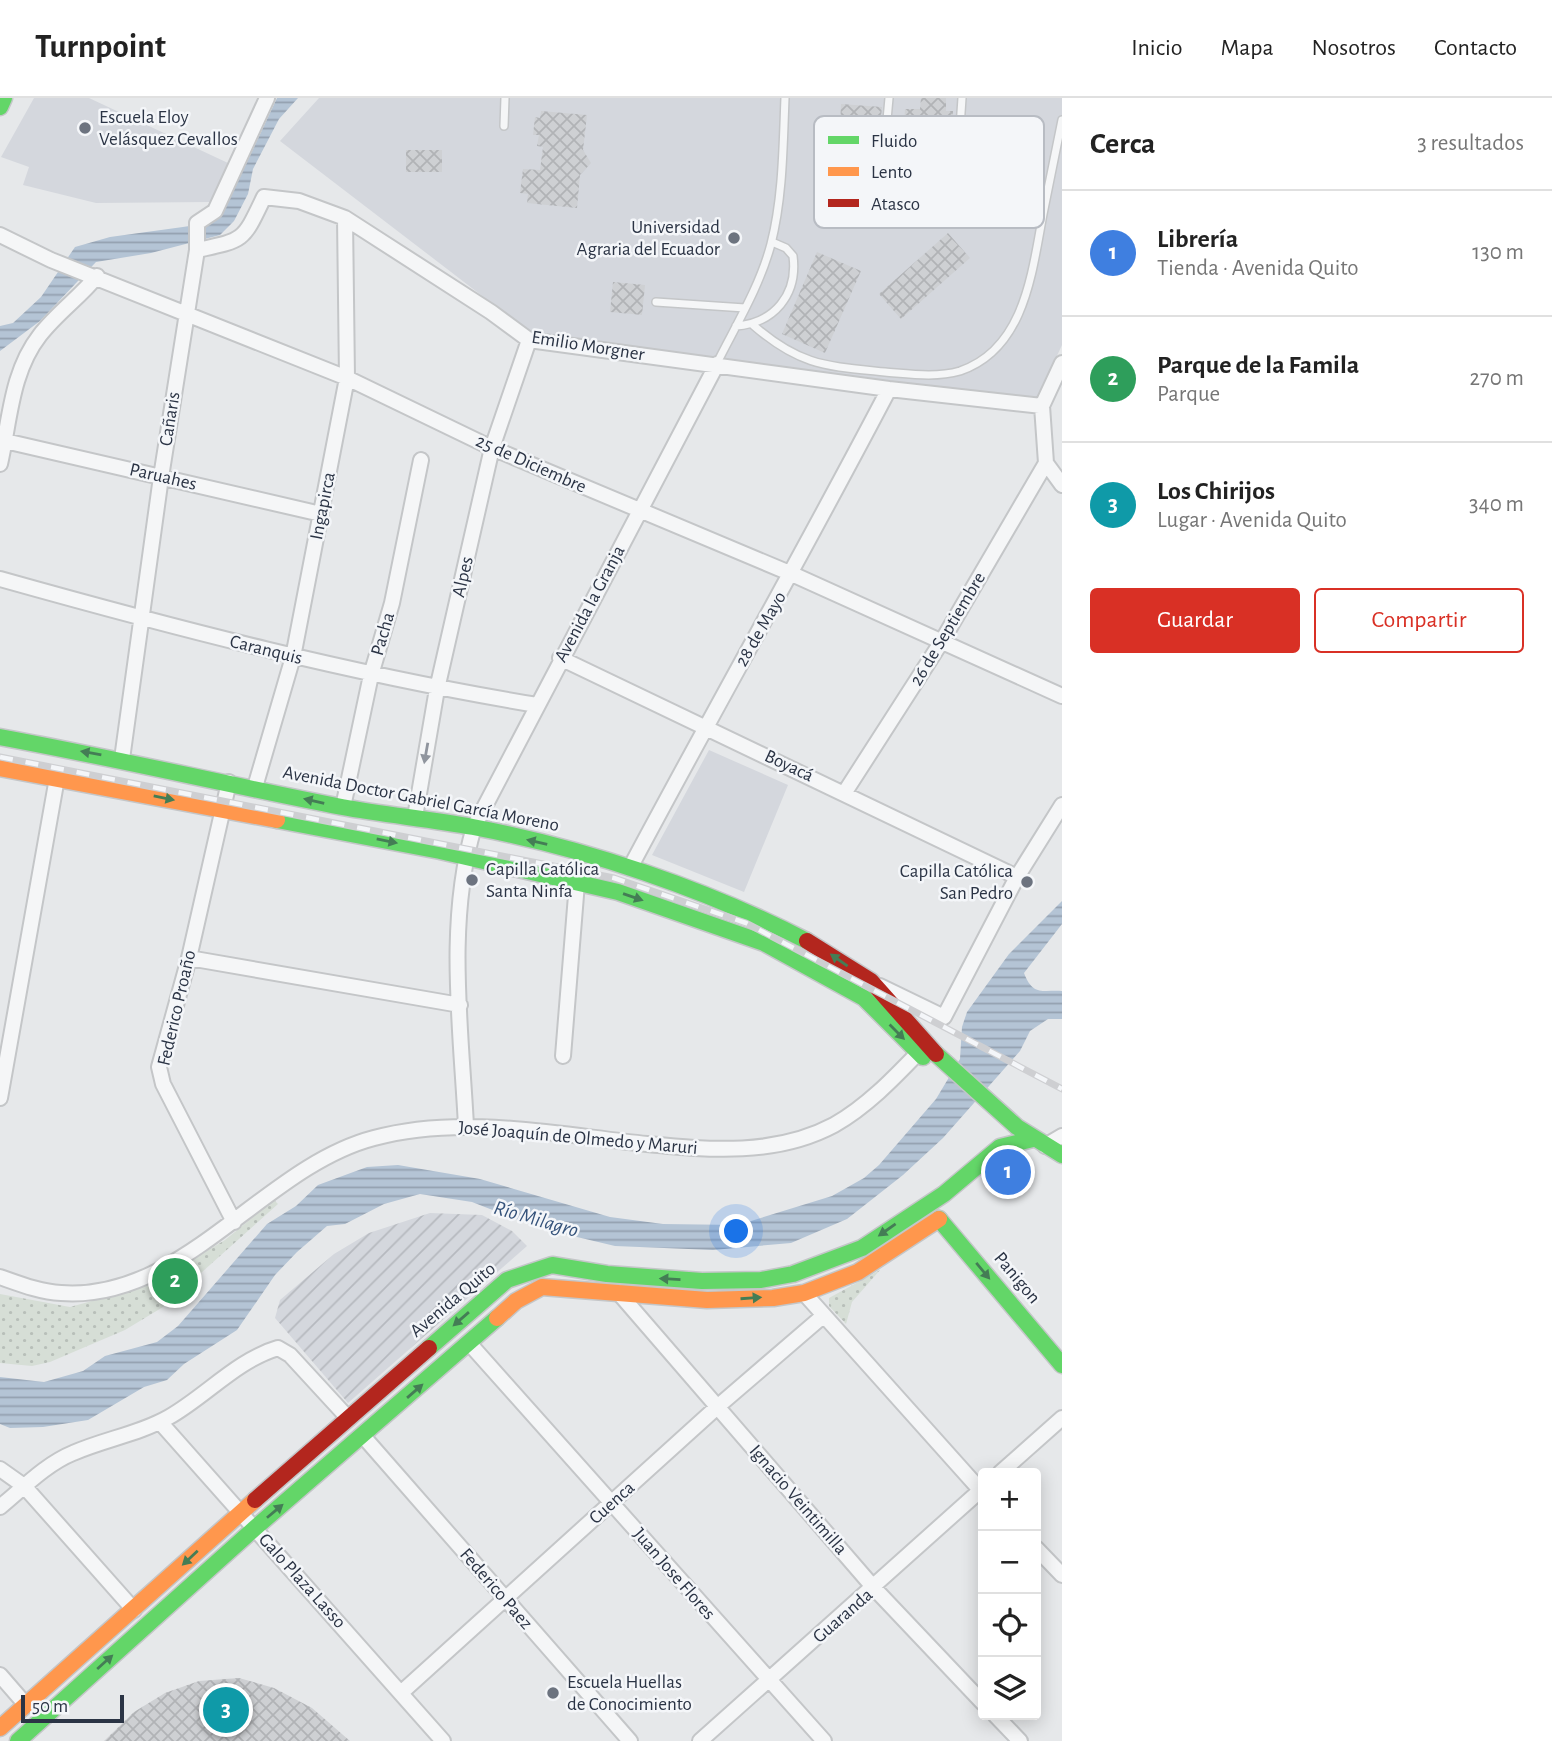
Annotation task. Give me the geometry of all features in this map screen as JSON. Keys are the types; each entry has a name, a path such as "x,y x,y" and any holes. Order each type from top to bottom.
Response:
{"main road":[{"path":"0,107 4,98"},
{"name":"Avenida Doctor Gabriel García Moreno","path":"0,737 122,758 343,807 474,827 560,847 630,868 772,923 828,952 870,981 937,1062 1003,1123 1062,1155"},
{"name":"Avenida Doctor Gabriel García Moreno","path":"0,768 468,852 618,892 764,943 827,975 864,999 918,1053 937,1062"},
{"path":"1000,1147 1007,1133 1003,1123"},
{"name":"Avenida Quito","path":"0,1728 348,1418 496,1289 521,1273 552,1265 607,1274 702,1281 772,1278 793,1274 853,1253 944,1194 1000,1147 1039,1142"},
{"path":"18,1741 255,1528 516,1301 542,1287 734,1299 804,1293 858,1272 939,1219 944,1194"},
{"name":"Panigon","path":"939,1219 1062,1365"}],"street":[{"name":"Cañaris","path":"122,758 161,477 197,247 197,223 215,211 267,98"},
{"name":"Emilio Morgner","path":"197,247 237,242 250,228 264,197 299,201 345,218 491,312 529,341 889,389 1042,406"},
{"name":"Ingapirca","path":"255,787 293,657 347,378 345,218"},
{"name":"25 de Diciembre","path":"0,235 51,260 187,311 347,378 492,448 792,574 1062,696"},
{"path":"0,464 12,393 31,350 40,334 95,275"},
{"name":"Alpes","path":"415,817 438,689 492,448 529,341"},
{"path":"1062,363 1042,406 1046,463 1062,485"},
{"name":"Avenida la Granja","path":"466,1126 458,928 474,827 560,658 717,364"},
{"name":"28 de Mayo","path":"630,868 792,574 889,389"},
{"name":"Paruahes","path":"5,441 321,514"},
{"name":"Pacha","path":"343,807 371,675 392,603 421,460"},
{"name":"26 de Septiembre","path":"845,792 942,641 1046,463"},
{"name":"Caranquis","path":"0,579 293,657 438,689 537,705"},
{"name":"Boyacá","path":"560,658 845,792 1017,877"},
{"path":"0,1098 57,778"},
{"name":"Federico Proaño","path":"229,782 189,958 159,1067 163,1084 234,1222"},
{"path":"870,981 944,1017 1017,877 1062,805"},
{"path":"563,1056 578,883"},
{"path":"189,958 460,1005"},
{"name":"José Joaquín de Olmedo y Maruri","path":"0,1277 61,1293 99,1291 132,1283 174,1261 234,1222 328,1155 373,1138 466,1126 704,1150 771,1146 816,1133 836,1124 881,1089 918,1053"},
{"path":"1039,1142 1062,1136"},
{"name":"Ignacio Veintimilla","path":"618,1292 874,1588 978,1698"},
{"path":"804,1293 978,1485"},
{"name":"Cuenca","path":"402,1692 716,1408 823,1316"},
{"name":"Juan Jose Flores","path":"469,1343 824,1741"},
{"path":"0,1507 55,1461 160,1422 260,1354 278,1348 290,1355 348,1418"},
{"path":"1006,1468 1062,1418"},
{"name":"Galo Plaza Lasso","path":"160,1422 443,1741"},
{"name":"Federico Paez","path":"363,1436 630,1741"},
{"path":"0,1469 24,1486 134,1610"},
{"name":"Guaranda","path":"700,1741 978,1494"},
{"path":"1041,1553 1062,1575"},
{"path":"0,1675 26,1705"},
{"path":"1000,1720 1020,1741"}],"lane":[{"path":"504,126 505,98"},
{"path":"717,364 745,308 772,242 780,181 785,98"},
{"path":"887,116 889,98"},
{"path":"961,116 962,98"},
{"path":"1044,214 1062,120"},
{"path":"753,325 780,348 796,357 829,367 940,375 961,370 987,356 1004,340 1024,302 1041,228"},
{"path":"736,326 753,325 768,319 781,305 791,283 793,256 786,248 772,242"},
{"path":"656,302 745,308"}],"shaded area":[{"name":"Escuela Eloy Velásquez Cevallos","path":"34,98 89,98 228,163 210,202 96,203 23,185 29,167 1,157"},
{"name":"Universidad Agraria del Ecuador","path":"319,98 1062,98 1062,345 1036,401 532,334 280,141"},
{"path":"709,750 788,785 744,892 652,855"},
{"path":"274,1200 278,1204 163,1307 125,1330 50,1362 32,1366 0,1363 0,1294 70,1307 150,1285 225,1240"},
{"path":"430,1213 482,1215 512,1231 527,1246 348,1403 275,1318 280,1300 334,1254 369,1233"},
{"path":"880,1270 852,1302 846,1324 829,1306 829,1298"}],"water":[{"path":"277,98 298,98 279,119 253,169 248,194 234,221 220,235 151,253 96,262 40,321 0,351 0,326 13,323 41,297 75,247 110,237 212,223 225,209"},
{"name":"Río Milagro","path":"1062,901 1062,924 1024,973 1034,989 1062,991 1062,1019 1048,1019 1030,1031 1020,1051 943,1138 903,1175 847,1219 791,1243 713,1250 615,1246 539,1228 472,1202 420,1194 384,1204 345,1224 327,1226 275,1275 237,1330 184,1364 167,1380 144,1387 88,1420 43,1427 10,1428 0,1424 0,1377 44,1382 83,1371 105,1356 157,1342 178,1326 267,1224 296,1206 318,1185 367,1167 398,1165 480,1179 610,1217 663,1224 738,1225 832,1196 864,1178 879,1165 936,1099 960,1059 962,1027 967,1012 1009,954"}],"building":[{"path":"921,98 946,98 946,111 953,111 953,116 905,116 905,109 920,109"},
{"path":"841,104 882,107 881,116 840,116"},
{"path":"541,111 587,115 583,150 591,163 580,175 577,208 527,203 528,194 520,193 523,169 540,170 543,147 537,146 539,135 533,135 535,117 540,118"},
{"path":"406,150 442,150 442,172 406,172"},
{"path":"948,233 970,258 901,319 879,294"},
{"path":"817,252 861,271 825,353 782,334"},
{"path":"613,282 645,285 642,315 610,312"},
{"path":"239,1678 274,1688 312,1708 350,1741 104,1741 134,1712 165,1693 199,1681"}],"railway":[{"path":"0,757 614,878 746,923 1062,1089"}],"traffic: fast":[{"path":"0,107 4,98"},
{"path":"0,737 342,807 473,827 558,846 644,872 728,904 807,941"},
{"path":"277,820 440,851 618,892 764,943 864,998 923,1057"},
{"path":"936,1054 1017,1127 1062,1155"},
{"path":"429,1348 507,1280 552,1265 607,1274 702,1281 761,1280 793,1274 862,1248 944,1194 1000,1147 1033,1139"},
{"path":"939,1219 1062,1365"},
{"path":"18,1741 255,1528 497,1318"}],"traffic: slow":[{"path":"0,768 277,820"},
{"path":"497,1318 516,1301 542,1287 707,1300 773,1298 804,1293 858,1272 939,1219"},
{"path":"0,1728 255,1500"}],"traffic: jam":[{"path":"807,941 871,981 936,1054"},
{"path":"255,1500 429,1348"}],"place":[{"name":"Escuela Eloy Velásquez Cevallos","path":"85,128"},
{"name":"Universidad Agraria del Ecuador","path":"734,238"},
{"name":"Capilla Católica Santa Ninfa","path":"472,880"},
{"name":"Capilla Católica San Pedro","path":"1027,882"},
{"name":"Librería","path":"1008,1172"},
{"name":"Parque de la Famila","path":"175,1281"},
{"name":"Escuela Huellas de Conocimiento","path":"553,1693"},
{"name":"Los Chirijos","path":"226,1710"}]}
